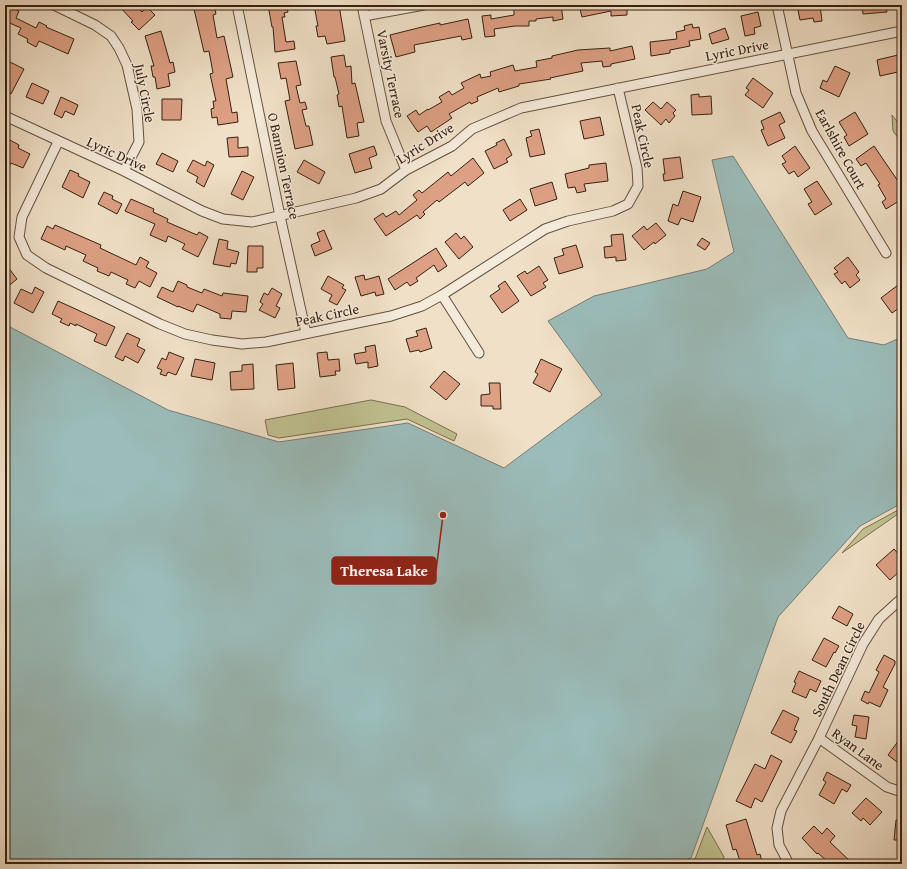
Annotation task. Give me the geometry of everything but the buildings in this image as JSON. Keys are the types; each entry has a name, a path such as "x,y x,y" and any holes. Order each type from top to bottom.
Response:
{"street":[{"name":"July Circle","path":"54,5 95,25 111,36 119,48 127,65 137,109 139,142 124,171"},
{"name":"O Bannion Terrace","path":"237,5 280,216 306,333"},
{"name":"Varsity Terrace","path":"362,5 386,121 406,170"},
{"path":"364,16 424,5"},
{"name":"Earlshire Court","path":"777,5 786,55 796,93 812,131 886,253"},
{"name":"Lyric Drive","path":"5,116 58,142 124,171 202,211 223,219 252,222 356,198 381,189 406,170 452,146 472,129 521,108 902,31"},
{"name":"Peak Circle","path":"58,142 22,217 19,237 27,256 46,268 160,324 185,334 212,340 242,344 266,342 391,316 422,306 442,295 545,229 568,221 614,212 628,204 638,186 637,168 618,88"},
{"path":"442,295 479,353"},
{"name":"South Dean Circle","path":"789,864 779,845 777,828 781,811 819,738 863,644 879,619 902,598"},
{"name":"Ryan Lane","path":"819,738 887,787 902,792"}],"green space":[{"path":"892,115 902,128 902,143 893,131"},
{"path":"371,400 405,407 457,434 454,441 407,419 279,438 268,435 265,420"},
{"path":"902,508 902,511 842,553 863,529"},
{"path":"707,827 724,857 723,864 685,864 695,859"}],"water":[{"path":"733,156 848,338 884,345 902,337 902,503 860,526 778,617 691,858 672,864 5,864 5,323 168,410 279,442 408,423 504,468 602,395 548,321 594,296 707,269 734,252 712,160"}],"place":[{"name":"Theresa Lake","path":"443,515"}]}
